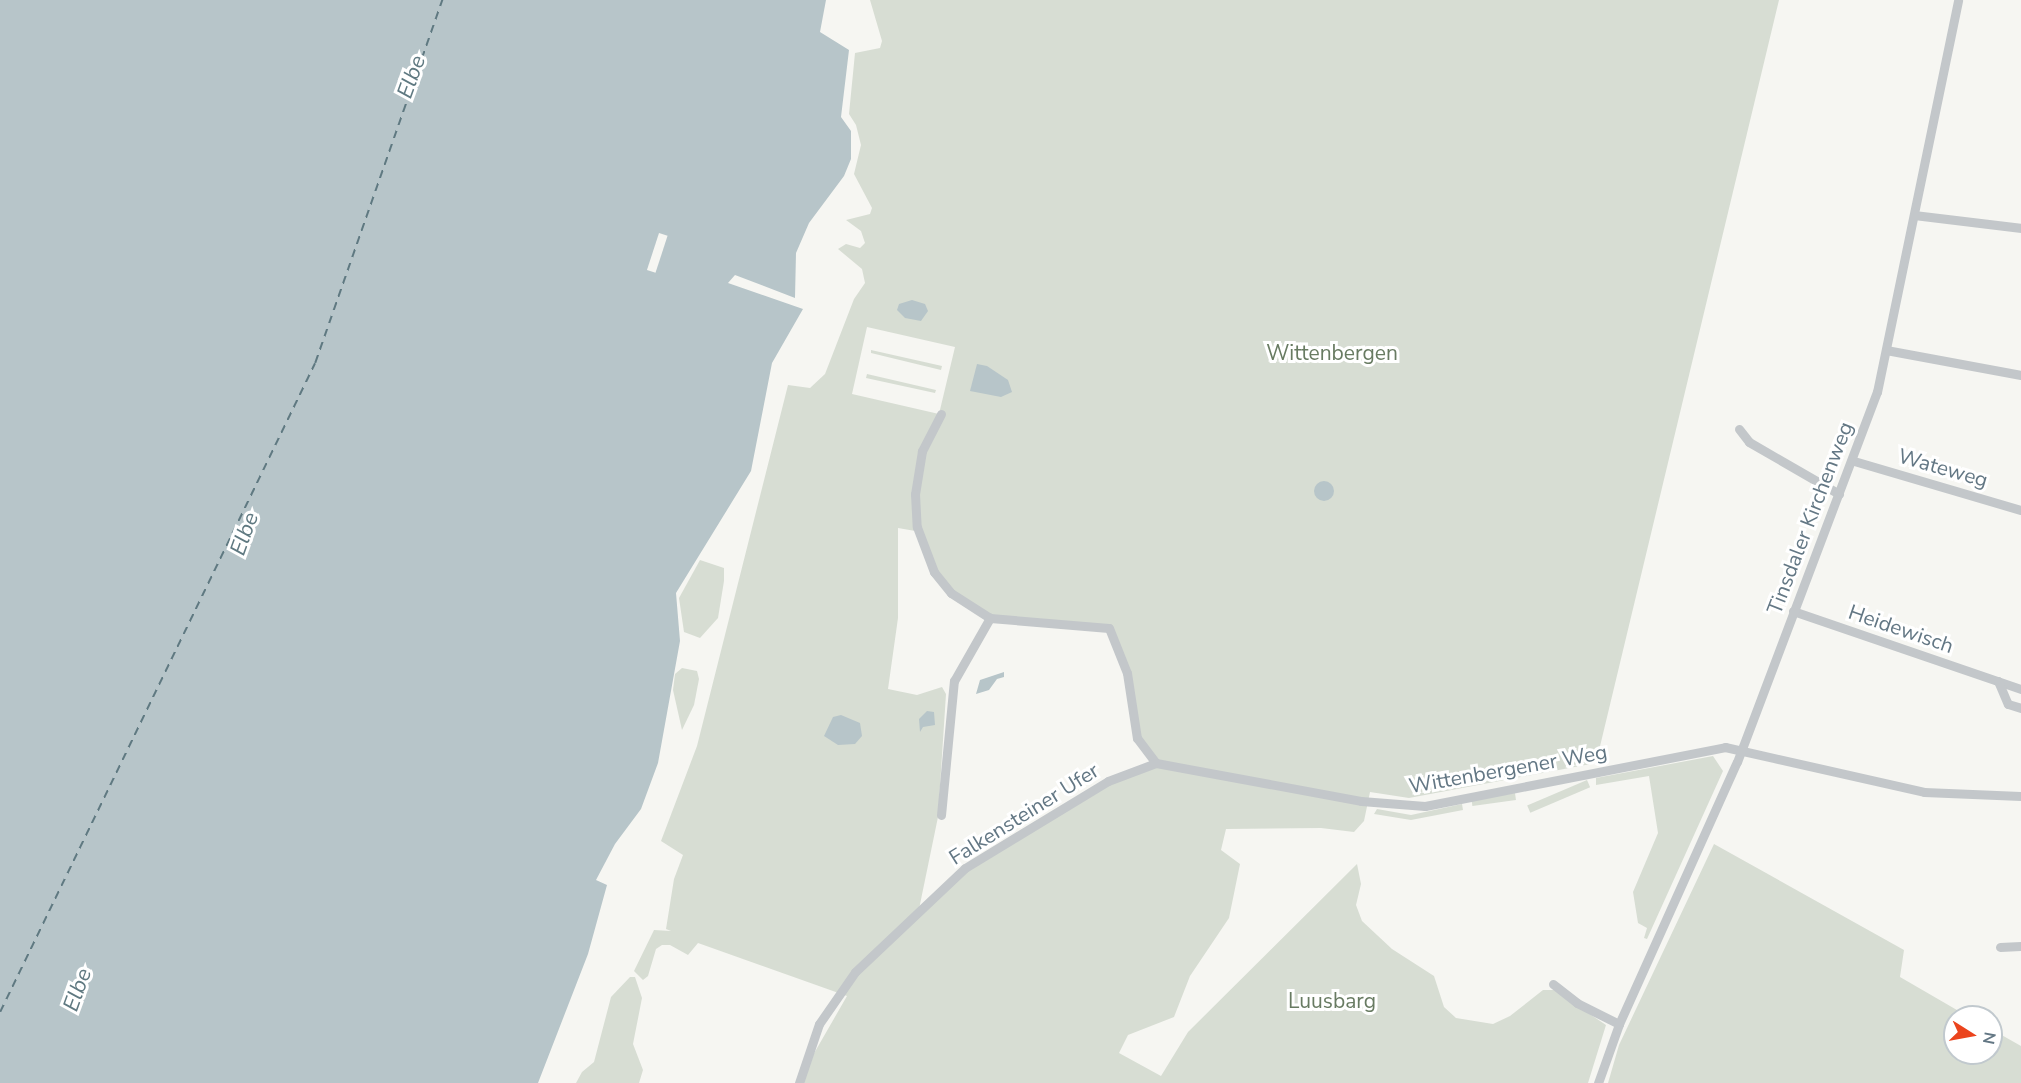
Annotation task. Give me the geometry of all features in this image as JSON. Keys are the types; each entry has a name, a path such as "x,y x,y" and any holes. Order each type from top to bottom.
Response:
{"street":[{"name":"Tinsdaler Kirchenweg","path":"1598,1083 1619,1024 1740,748 1854,461 1886,350 1958,0"},
{"path":"1914,215 2021,228"},
{"path":"1886,350 2021,375"},
{"path":"941,414 920,462 916,527 930,564 944,586 990,618 1109,628 1127,673 1137,738 1156,763"},
{"path":"1739,429 1749,442 1839,494"},
{"name":"Wateweg","path":"1854,461 2021,510"},
{"name":"Heidewisch","path":"1793,611 2021,689"},
{"path":"941,815 954,681 990,618"},
{"path":"1998,681 2008,704 2021,708"},
{"name":"Wittenbergener Weg","path":"1156,763 1361,801 1425,806 1725,747 1740,748 1924,792 2021,796"},
{"name":"Falkensteiner Ufer","path":"799,1083 819,1024 855,972 965,868 1108,781 1156,763"},
{"path":"2000,947 2021,946"},
{"path":"1553,984 1577,1004 1619,1024"}],"green space":[{"name":"Wittenbergen","path":"870,0 1779,0 1596,763 1409,798 1370,792 1364,821 1354,832 1321,828 1226,829 1221,850 1240,864 1229,918 1190,976 1174,1017 1128,1035 1119,1053 1161,1076 1188,1032 1357,864 1361,884 1356,905 1362,921 1392,949 1434,976 1444,1007 1456,1018 1493,1024 1510,1016 1543,990 1554,990 1606,1025 1588,1083 797,1083 847,996 698,943 688,955 670,945 662,945 656,949 648,976 643,980 634,971 654,930 671,931 666,929 674,879 683,855 661,841 697,746 788,385 810,388 825,374 854,299 865,283 862,269 838,249 846,244 860,248 865,243 861,231 846,220 870,214 872,208 854,174 861,145 856,125 849,114 855,53 880,48 882,41","holes":["867,327 955,347 939,414 852,394","898,528 921,532 933,566 955,593 987,615 1107,625 1130,672 1138,738 1158,765 1108,784 972,864 918,914 938,817 946,694 942,687 917,695 888,689 898,618"]},
{"path":"871,350 942,366 941,370 871,353"},
{"path":"867,374 936,390 935,393 866,378"},
{"path":"700,560 724,568 724,581 718,618 700,638 684,632 679,598"},
{"path":"682,668 697,671 699,679 694,705 682,730 673,690 675,674"},
{"path":"1713,756 1723,771 1647,939 1644,938 1647,928 1638,923 1633,892 1658,833 1649,776 1596,785 1596,778"},
{"path":"1587,780 1590,787 1530,813 1527,805"},
{"path":"1515,793 1516,800 1472,806 1471,799"},
{"path":"1462,804 1463,810 1411,820 1374,814 1377,809 1411,815"},
{"path":"1714,844 1904,950 1900,977 1948,1005 1943,1005 1943,1065 2003,1065 2003,1036 2021,1046 2021,1083 1608,1083 1619,1045"},
{"path":"630,977 635,977 642,998 633,1044 643,1070 639,1083 576,1083 582,1072 594,1062 611,997"}],"water":[{"name":"Elbe","path":"0,0 826,0 820,32 849,50 841,117 851,131 851,159 844,176 809,223 796,253 795,298 735,275 728,283 803,309 772,363 751,471 676,593 680,641 658,763 641,809 615,844 596,880 607,885 588,954 538,1083 0,1083"},
{"path":"912,300 925,304 928,311 921,321 905,318 897,310 899,304"},
{"path":"977,364 987,366 1008,380 1012,392 1001,397 970,391"},
{"path":"1324,481 1331,484 1334,491 1331,498 1324,501 1317,498 1314,491 1317,484"},
{"path":"1004,672 1004,677 997,679 989,690 976,694 980,680"},
{"path":"927,711 934,712 935,725 923,727 920,732 919,719"},
{"path":"841,715 860,723 862,736 855,744 838,745 824,736 833,717"}],"pier":[{"path":"659,233 668,236 656,273 647,270"}],"ferry route":[{"path":"0,1012 315,363 442,0"}],"park label":[{"name":"Luusbarg","path":"1332,1001"}]}
